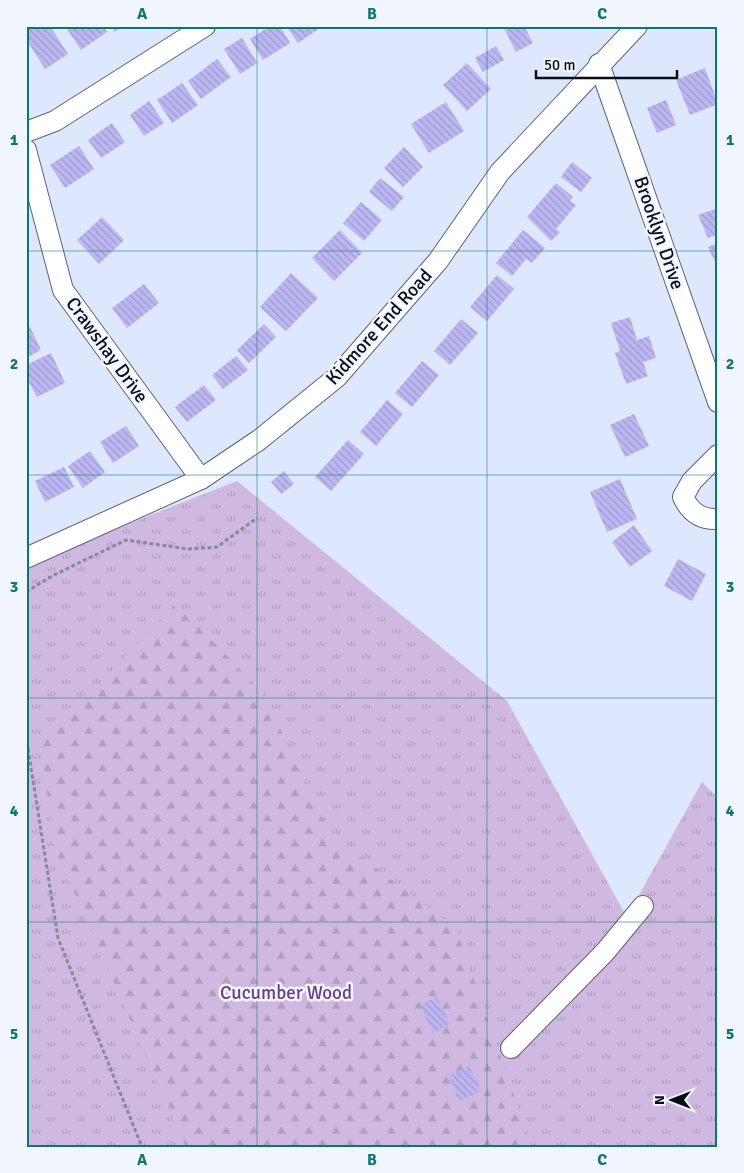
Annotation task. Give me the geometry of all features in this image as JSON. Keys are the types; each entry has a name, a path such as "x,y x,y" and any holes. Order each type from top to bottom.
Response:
{"street":[{"path":"26,132 55,121 205,26"},
{"name":"Kidmore End Road","path":"26,558 201,479 259,440 337,377 438,261 500,172 599,64 637,26"},
{"name":"Brooklyn Drive","path":"599,64 718,402"},
{"name":"Crawshay Drive","path":"26,150 64,290 201,479"},
{"path":"718,456 692,481 683,497 690,511 709,519 718,519"},
{"path":"511,1048 605,952 644,906"}],"path":[{"path":"26,592 52,576 126,540 188,549 217,547 257,518"},
{"path":"26,736 58,938 142,1147"}],"green space":[{"path":"237,481 507,701 624,912 634,904 702,782 718,798 718,1147 26,1147 26,564"},
{"name":"Cucumber Wood","path":"176,603 263,693 331,835 456,928 532,1147 186,1147 55,849 41,746"}],"building":[{"path":"29,26 50,26 68,54 45,69 26,39 26,28"},
{"path":"65,26 103,26 107,32 81,50"},
{"path":"111,26 123,26 115,32"},
{"path":"270,26 280,26 290,43 263,60 250,39"},
{"path":"286,26 323,26 298,43"},
{"path":"508,26 524,26 533,43 516,52 504,28"},
{"path":"242,38 257,63 240,74 224,49"},
{"path":"496,46 504,60 483,72 475,58"},
{"path":"217,59 231,77 201,99 188,81"},
{"path":"467,63 491,89 467,111 443,85"},
{"path":"705,68 718,104 690,115 676,80"},
{"path":"182,83 198,105 172,123 157,100"},
{"path":"666,100 676,125 657,133 647,108"},
{"path":"149,101 164,123 144,136 130,115"},
{"path":"446,102 464,131 429,153 411,124"},
{"path":"112,123 125,142 101,158 88,140"},
{"path":"79,146 94,169 65,188 50,165"},
{"path":"404,147 423,167 403,187 384,168"},
{"path":"572,162 592,178 581,192 561,177"},
{"path":"380,178 404,197 392,211 369,192"},
{"path":"556,183 573,197 570,201 576,205 556,229 560,232 551,241 527,217"},
{"path":"361,202 382,220 364,241 343,223"},
{"path":"718,208 718,234 708,238 698,215"},
{"path":"102,217 124,240 99,264 77,240"},
{"path":"340,230 362,253 334,281 312,258"},
{"path":"523,230 545,248 532,263 526,259 512,276 496,263"},
{"path":"718,243 718,268 708,247"},
{"path":"291,273 318,298 286,331 260,307"},
{"path":"497,275 514,289 487,321 470,307"},
{"path":"144,284 159,303 127,328 112,308"},
{"path":"630,317 637,340 649,336 656,358 643,362 648,376 626,384 615,353 620,351 611,323"},
{"path":"461,319 478,333 450,365 434,351"},
{"path":"264,324 276,337 249,363 237,350"},
{"path":"29,325 41,350 26,358 26,326"},
{"path":"51,353 65,383 37,397 26,376 26,365"},
{"path":"236,356 248,370 223,389 212,375"},
{"path":"422,361 439,375 412,407 395,393"},
{"path":"204,385 216,400 187,422 175,407"},
{"path":"387,400 403,414 376,446 360,432"},
{"path":"634,414 649,446 625,457 610,425"},
{"path":"126,426 139,446 113,463 100,442"},
{"path":"348,440 364,454 331,491 315,477"},
{"path":"90,451 105,472 83,488 68,466"},
{"path":"64,467 74,487 45,502 35,481"},
{"path":"284,471 294,484 281,494 271,482"},
{"path":"620,479 637,519 607,532 590,492"},
{"path":"634,525 652,551 630,567 612,542"},
{"path":"678,559 706,574 692,601 664,586"},
{"path":"437,997 450,1024 433,1033 420,1005"},
{"path":"469,1066 481,1091 460,1101 448,1076"}]}
